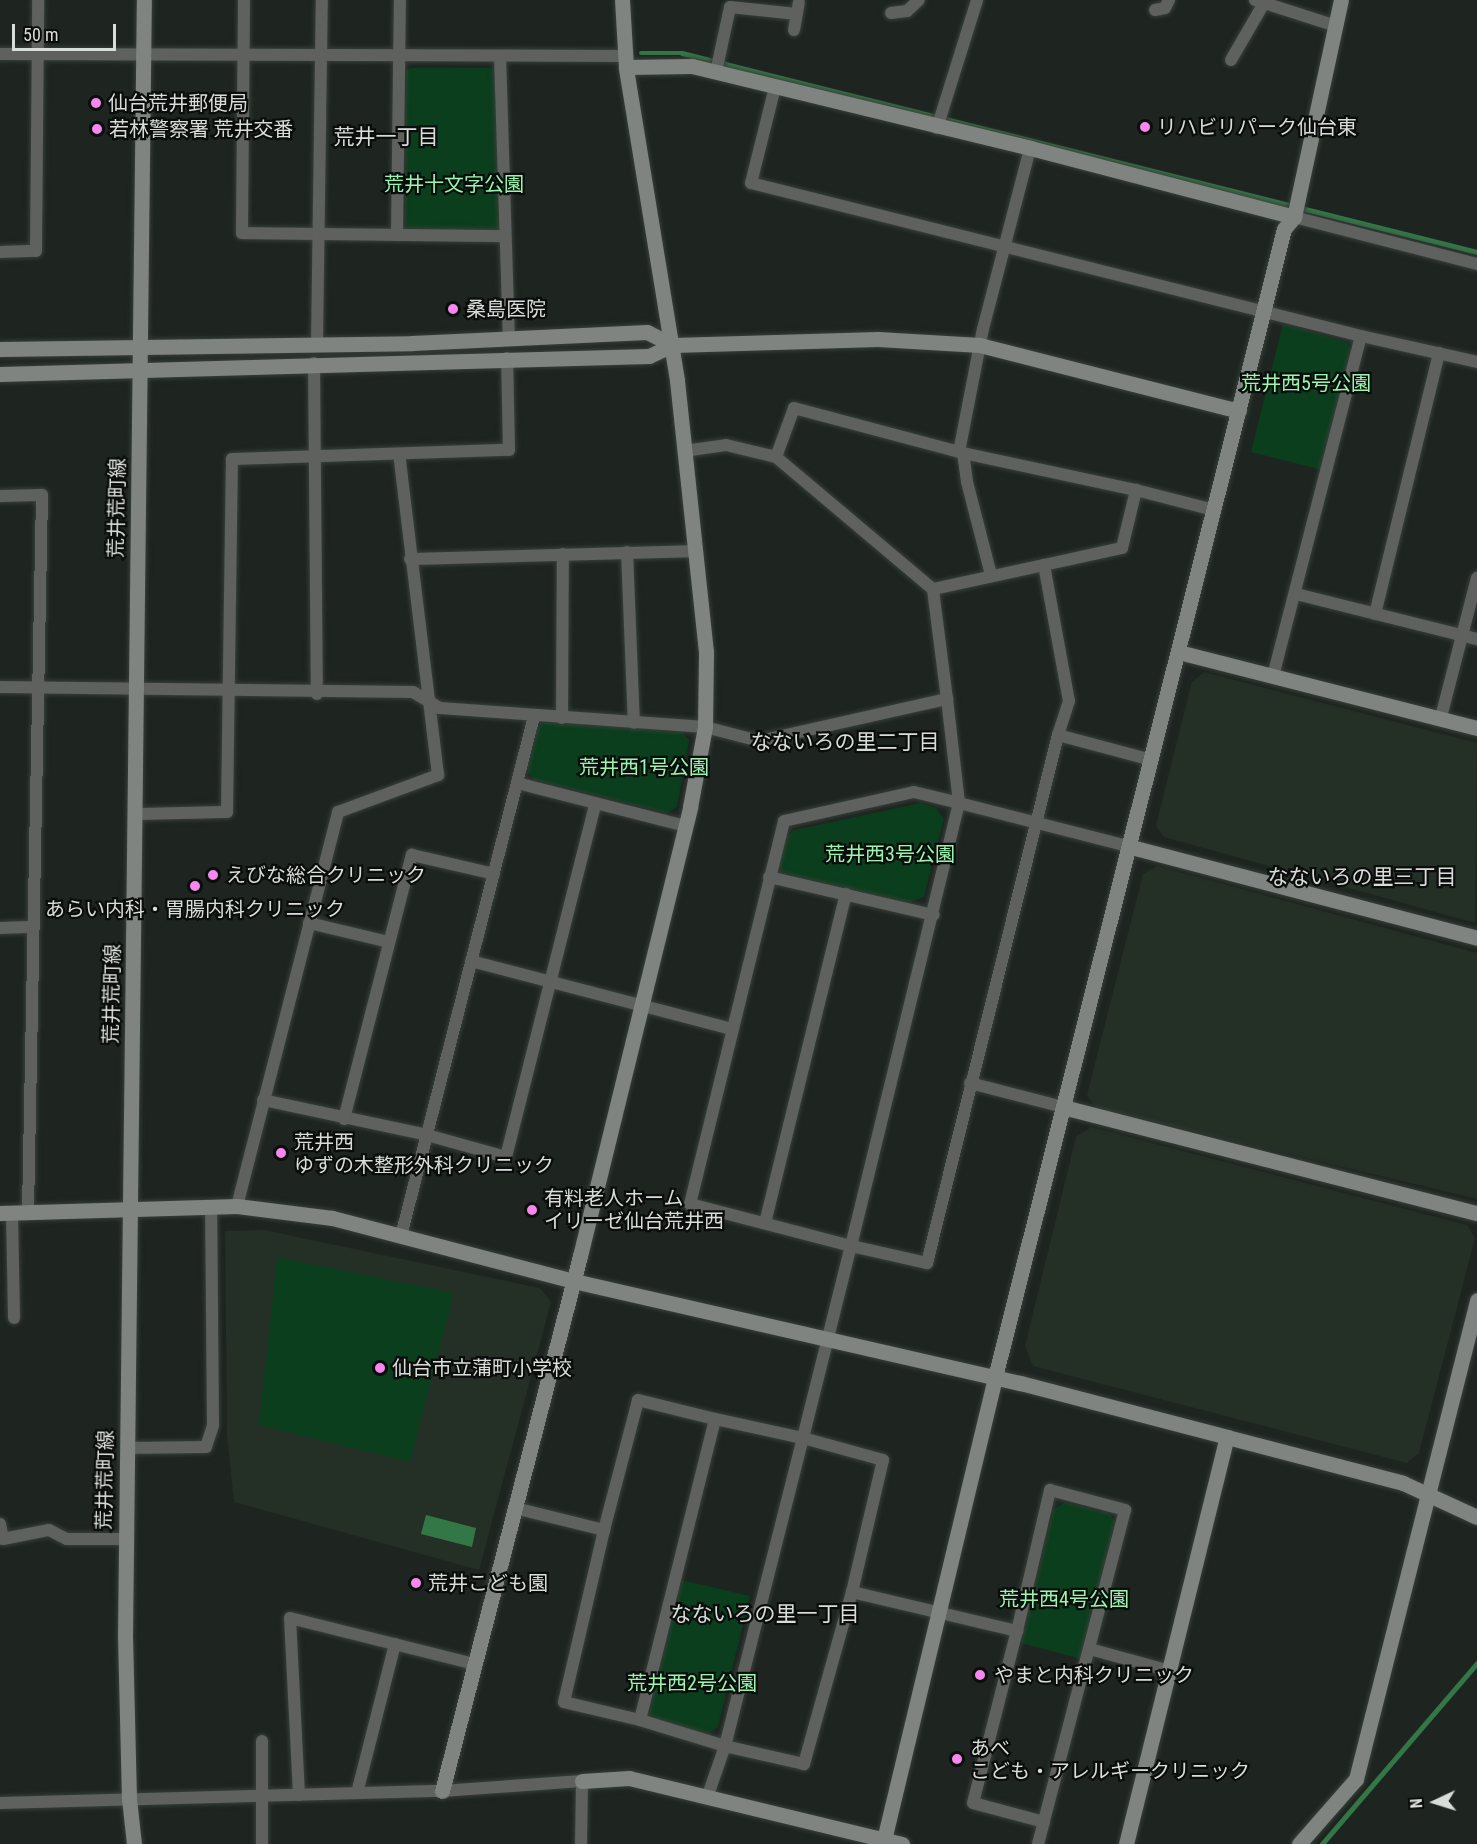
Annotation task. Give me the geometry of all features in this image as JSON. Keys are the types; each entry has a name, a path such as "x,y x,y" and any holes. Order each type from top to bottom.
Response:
{"street":[{"path":"0,252 36,250 38,0"},
{"name":"荒井荒町線","path":"134,1844 129,1799 126,1539 144,0"},
{"path":"244,0 242,233 320,236 505,236"},
{"path":"317,343 322,0"},
{"path":"397,235 400,0"},
{"path":"442,1791 574,1281 686,826 705,728 706,652 693,550 673,345 626,62 622,0"},
{"path":"891,13 907,11 919,0"},
{"path":"938,125 977,0"},
{"path":"1155,10 1165,8 1169,0"},
{"path":"883,1841 941,1611 995,1377 1131,847 1284,229 1296,211 1333,24 1341,0"},
{"path":"1231,60 1259,2 1333,24"},
{"path":"716,72 730,7 798,8 794,30"},
{"path":"0,54 243,58 500,56 678,64 1296,211 1477,264"},
{"path":"500,56 508,338"},
{"path":"775,87 752,183 1007,244 1361,336 1477,362"},
{"path":"991,575 961,452 980,345 1030,148"},
{"path":"0,349 317,343 647,333 673,345"},
{"path":"1273,676 1361,336"},
{"path":"0,374 141,371 314,363 649,356 673,345 878,339 980,345 1239,411"},
{"path":"1375,614 1439,353"},
{"path":"136,814 227,812 232,459 509,450 507,358"},
{"path":"314,363 317,694"},
{"path":"776,457 794,408 961,452 1136,490 1214,510"},
{"path":"684,451 726,445 776,457 933,589 959,803 934,915 803,1438 725,1746 708,1796"},
{"path":"237,1206 338,812 438,775 399,455"},
{"path":"933,589 1122,548 1136,490"},
{"path":"0,496 42,495 28,1213"},
{"path":"410,559 693,550"},
{"path":"627,552 634,723"},
{"path":"562,718 564,554"},
{"path":"1044,565 1069,701 1035,822 927,1263 851,1246 690,1204 783,821 914,792 1035,822 1477,938"},
{"path":"1441,717 1477,578"},
{"path":"1296,594 1477,639"},
{"path":"1179,652 1477,728"},
{"path":"0,687 228,690 317,694 413,692 440,708 705,728 759,741 947,699"},
{"path":"401,1236 534,716"},
{"path":"1058,735 1152,760"},
{"path":"517,783 686,826"},
{"path":"263,1100 428,1135 506,1157 595,804"},
{"path":"344,1119 412,855 494,873"},
{"path":"769,877 934,915"},
{"path":"765,1223 846,894"},
{"path":"309,923 389,942"},
{"path":"0,928 34,927"},
{"path":"471,961 642,1003 732,1029"},
{"path":"970,1083 1477,1213"},
{"path":"14,1318 6,1213 237,1206 332,1218 574,1281 827,1342 995,1377 1227,1437 1427,1492 1477,1517"},
{"path":"127,1448 206,1447 213,1425 211,1207"},
{"path":"1299,1844 1356,1779 1477,1300"},
{"path":"638,1400 715,1419 803,1438 883,1460 852,1592 804,1764 725,1746 640,1720 564,1702 604,1530 638,1400"},
{"path":"640,1720 715,1419"},
{"path":"1126,1844 1167,1670 1227,1437"},
{"path":"1038,1844 1044,1822 1090,1648 1125,1509 1050,1490 973,1803 1044,1822"},
{"path":"515,1509 604,1530"},
{"path":"0,1524 3,1539 49,1530 67,1539 126,1539"},
{"path":"852,1592 941,1611 1017,1631"},
{"path":"299,1795 290,1618 475,1664"},
{"path":"357,1793 395,1644"},
{"path":"1090,1648 1167,1670"},
{"path":"262,1741 259,1796 262,1844"},
{"path":"0,1803 442,1791 629,1778 902,1844"},
{"path":"581,1844 582,1781"}],"shaded area":[{"path":"1204,672 1477,743 1475,923 1164,837 1156,826 1192,682"},
{"path":"1157,866 1477,953 1477,1199 1096,1108 1087,1095 1143,874"},
{"path":"1091,1127 1467,1225 1475,1238 1419,1453 1407,1463 1033,1366 1025,1346 1076,1137"},
{"name":"仙台市立蒲町小学校","path":"264,1230 540,1288 551,1302 479,1570 234,1502 227,1434 225,1231"},
{"path":"426,1515 476,1528 472,1547 421,1534"}],"green space":[{"name":"荒井十文字公園","path":"411,68 495,68 505,227 493,233 413,233 405,224 406,70"},
{"name":"荒井西5号公園","path":"1283,324 1347,342 1352,352 1322,470 1251,452"},
{"name":"荒井西1号公園","path":"545,719 682,732 689,740 677,807 667,813 534,780 526,769 536,730"},
{"name":"荒井西3号公園","path":"921,803 936,808 944,819 924,897 908,903 783,873 777,864 783,840 794,830"},
{"path":"277,1257 454,1293 410,1462 259,1425"},
{"name":"荒井西4号公園","path":"1065,1502 1110,1514 1115,1522 1082,1659 1021,1643 1053,1510"},
{"name":"荒井西2号公園","path":"681,1580 750,1596 718,1727 708,1734 652,1719 647,1714"}],"waterway":[{"path":"641,53 682,53 1477,252"},
{"path":"1322,1844 1477,1663"}],"place":[{"name":"仙台荒井郵便局","path":"96,103"},
{"name":"リハビリパーク仙台東","path":"1145,127"},
{"name":"若林警察署 荒井交番","path":"97,129"},
{"name":"桑島医院","path":"453,309"},
{"name":"えびな総合クリニック","path":"213,875"},
{"name":"あらい内科・胃腸内科クリニック","path":"195,886"},
{"name":"荒井西 ゆずの木整形外科クリニック","path":"281,1153"},
{"name":"有料老人ホーム イリーゼ仙台荒井西","path":"532,1210"},
{"name":"仙台市立蒲町小学校","path":"380,1368"},
{"name":"荒井こども園","path":"416,1583"},
{"name":"やまと内科クリニック","path":"980,1675"},
{"name":"あべ こども・アレルギークリニック","path":"957,1759"}],"district":[{"name":"荒井一丁目","path":"386,137"},
{"name":"なないろの里二丁目","path":"845,742"},
{"name":"なないろの里三丁目","path":"1362,877"},
{"name":"なないろの里一丁目","path":"765,1614"}]}
